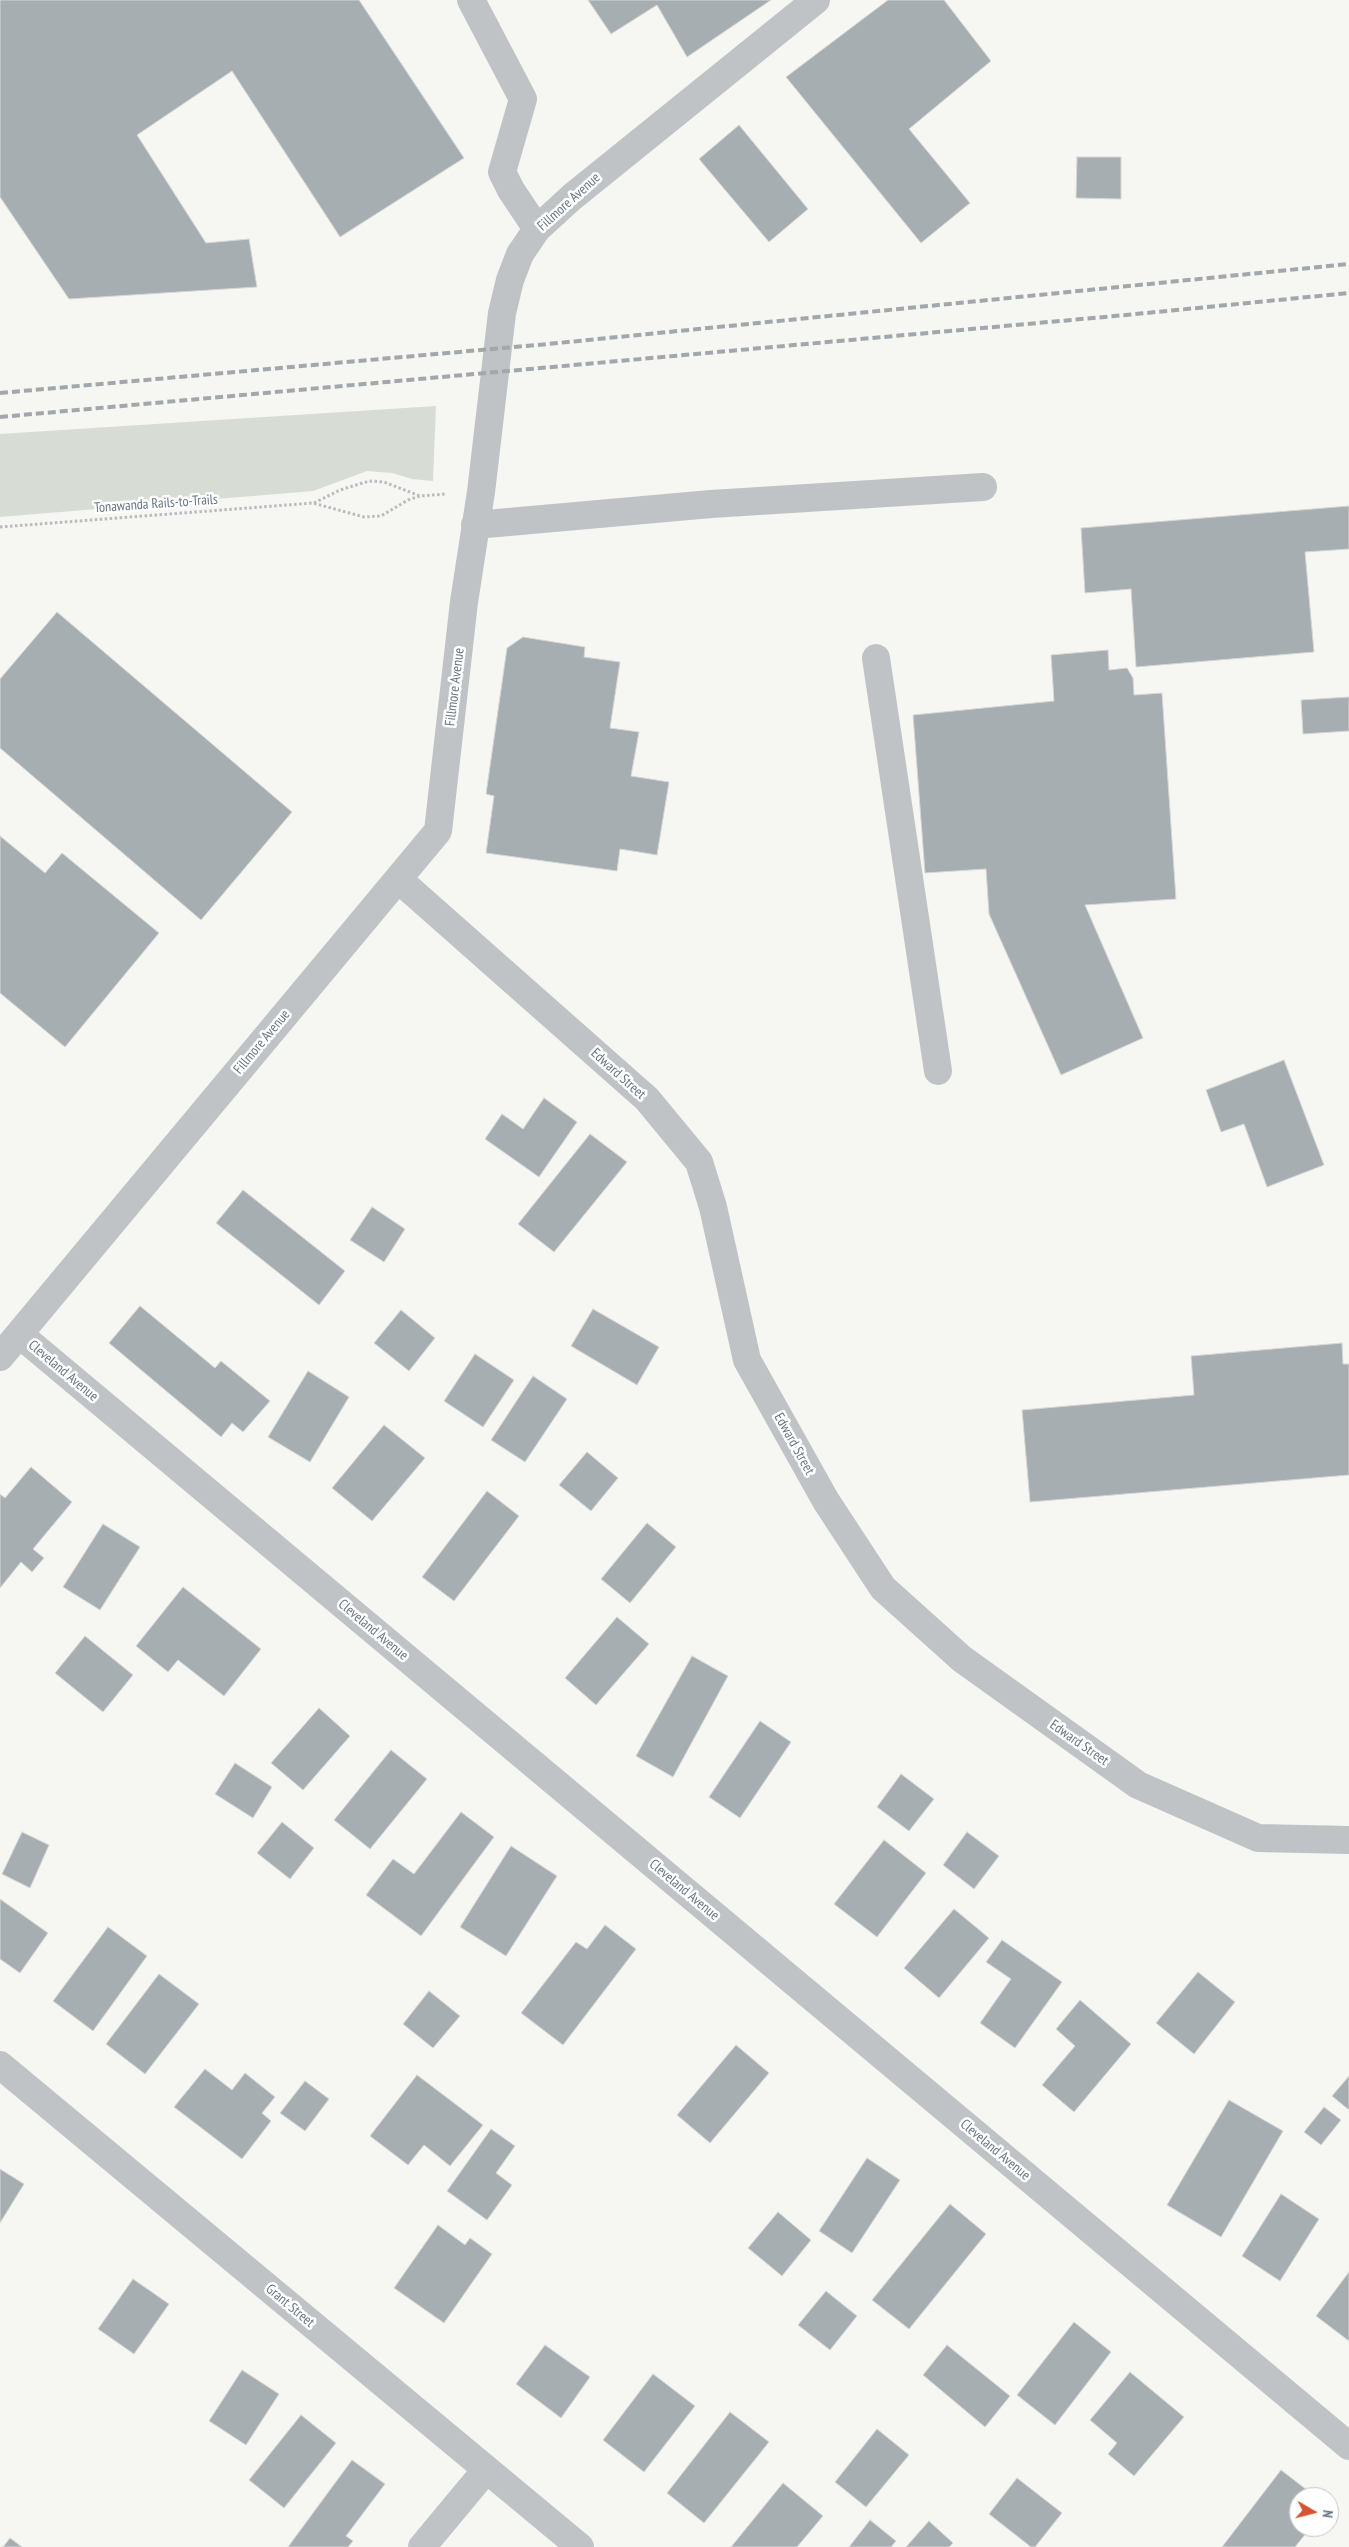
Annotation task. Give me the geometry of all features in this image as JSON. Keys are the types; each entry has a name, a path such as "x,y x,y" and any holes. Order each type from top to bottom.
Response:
{"street":[{"path":"471,0 523,98 502,172 511,190 537,229"},
{"name":"Fillmore Avenue","path":"0,1357 438,831 502,313 510,280 520,254 537,229 572,196 816,0"},
{"path":"475,525 710,504 983,487"},
{"path":"876,658 938,1071"},
{"name":"Edward Street","path":"398,878 647,1099 699,1162 713,1207 747,1360 826,1501 883,1588 962,1659 1138,1785 1258,1838 1349,1840"},
{"name":"Cleveland Avenue","path":"19,1334 1349,2446"},
{"name":"Grant Street","path":"0,2065 580,2547"},
{"path":"422,2547 486,2470"}],"path":[{"path":"313,503 340,490 368,481 384,482 420,496"},
{"path":"313,503 364,517 381,516 408,500 420,496 455,493"},
{"name":"Tonawanda Rails-to-Trails","path":"0,527 313,503"}],"shaded area":[{"path":"436,406 433,481 412,479 392,473 367,471 313,491 0,517 0,434"}],"building":[{"path":"0,0 359,0 464,158 340,237 232,71 137,135 206,243 249,239 257,287 69,299 0,197"},
{"path":"588,0 771,0 687,57 657,5 611,34"},
{"path":"888,0 944,0 991,61 909,129 970,203 921,243 786,77"},
{"path":"739,125 808,209 769,242 699,159"},
{"path":"1077,157 1121,157 1121,199 1076,198"},
{"path":"1349,506 1349,549 1305,552 1314,652 1136,667 1131,589 1085,593 1081,528"},
{"path":"57,612 292,812 201,920 0,748 0,679"},
{"path":"523,637 585,647 584,657 620,662 610,728 639,732 631,776 669,782 657,855 620,849 617,871 486,853 494,796 486,794 507,648"},
{"path":"1108,650 1109,670 1127,668 1133,678 1134,695 1162,693 1176,899 1085,905 1143,1038 1061,1075 989,914 986,869 925,873 913,715 1054,701 1051,655"},
{"path":"1349,697 1349,731 1303,734 1301,700"},
{"path":"0,836 45,873 62,853 159,933 65,1047 0,993"},
{"path":"1284,1060 1324,1165 1267,1187 1244,1124 1221,1132 1206,1090"},
{"path":"544,1098 577,1122 539,1177 485,1139 502,1114 523,1129"},
{"path":"590,1134 627,1162 554,1252 518,1224"},
{"path":"243,1190 345,1271 319,1305 216,1223"},
{"path":"372,1207 405,1229 384,1262 350,1240"},
{"path":"140,1306 215,1368 221,1361 270,1401 243,1432 232,1423 221,1437 109,1343"},
{"path":"593,1309 659,1347 637,1385 571,1346"},
{"path":"401,1310 435,1338 409,1371 374,1343"},
{"path":"1342,1343 1343,1364 1349,1364 1349,1475 1030,1502 1022,1410 1194,1395 1191,1356"},
{"path":"475,1354 514,1380 483,1427 444,1401"},
{"path":"308,1371 349,1397 310,1462 268,1437"},
{"path":"533,1376 567,1399 525,1462 491,1440"},
{"path":"384,1425 425,1458 372,1521 332,1488"},
{"path":"587,1452 618,1478 591,1511 559,1485"},
{"path":"31,1467 72,1502 33,1549 44,1558 32,1572 21,1562 0,1588 0,1494 5,1498"},
{"path":"487,1491 519,1516 454,1601 422,1577"},
{"path":"647,1523 676,1547 630,1603 601,1579"},
{"path":"103,1524 140,1547 100,1610 63,1587"},
{"path":"183,1587 261,1649 224,1696 178,1660 168,1672 136,1646"},
{"path":"617,1617 649,1644 596,1705 565,1678"},
{"path":"85,1636 133,1675 103,1712 55,1673"},
{"path":"692,1656 728,1676 673,1777 636,1756"},
{"path":"319,1708 350,1736 303,1790 271,1763"},
{"path":"760,1721 791,1742 740,1818 709,1797"},
{"path":"391,1750 427,1779 370,1849 334,1820"},
{"path":"235,1763 272,1787 253,1818 215,1794"},
{"path":"901,1774 934,1799 909,1831 877,1807"},
{"path":"461,1812 494,1837 421,1936 366,1895 393,1859 414,1874"},
{"path":"282,1822 314,1848 290,1879 257,1853"},
{"path":"22,1832 49,1845 30,1888 2,1874"},
{"path":"967,1832 999,1856 974,1889 943,1865"},
{"path":"884,1840 926,1873 877,1937 834,1904"},
{"path":"511,1846 557,1876 506,1956 460,1927"},
{"path":"0,1899 48,1933 20,1973 0,1959"},
{"path":"954,1909 989,1938 939,1998 904,1968"},
{"path":"605,1925 636,1949 563,2045 521,2013 576,1942 587,1949"},
{"path":"108,1927 147,1956 93,2031 53,2001"},
{"path":"1002,1940 1062,1982 1015,2048 980,2023 1011,1979 986,1962"},
{"path":"1198,1972 1235,2002 1194,2054 1156,2023"},
{"path":"159,1974 199,2004 145,2074 106,2044"},
{"path":"429,1991 460,2016 433,2048 403,2024"},
{"path":"1080,2000 1131,2044 1074,2112 1042,2085 1075,2046 1056,2029"},
{"path":"736,2045 769,2073 710,2143 677,2115"},
{"path":"205,2069 232,2090 245,2073 275,2097 262,2113 271,2121 242,2159 174,2107"},
{"path":"417,2075 483,2125 450,2166 424,2145 408,2165 370,2136"},
{"path":"1349,2076 1349,2110 1332,2096"},
{"path":"305,2081 329,2099 305,2131 280,2113"},
{"path":"1229,2100 1283,2131 1221,2237 1167,2205"},
{"path":"1324,2107 1341,2120 1321,2145 1304,2132"},
{"path":"491,2129 515,2146 496,2173 512,2185 487,2220 447,2191"},
{"path":"867,2158 900,2180 852,2253 819,2231"},
{"path":"0,2169 24,2184 0,2223"},
{"path":"1281,2194 1319,2219 1280,2281 1242,2256"},
{"path":"950,2204 986,2234 909,2329 872,2300"},
{"path":"778,2212 811,2240 782,2276 748,2248"},
{"path":"438,2225 465,2245 470,2238 492,2254 444,2323 394,2288"},
{"path":"1349,2272 1349,2341 1316,2316"},
{"path":"133,2279 169,2304 134,2354 98,2329"},
{"path":"826,2291 857,2316 830,2350 798,2325"},
{"path":"1074,2322 1111,2352 1055,2425 1017,2395"},
{"path":"545,2345 590,2377 561,2418 516,2384"},
{"path":"947,2345 1010,2396 985,2427 923,2375"},
{"path":"242,2370 279,2394 246,2445 209,2421"},
{"path":"1130,2372 1184,2417 1134,2476 1108,2454 1117,2443 1090,2420"},
{"path":"653,2374 695,2406 644,2472 603,2440"},
{"path":"730,2412 769,2442 704,2523 667,2493"},
{"path":"301,2415 336,2443 284,2508 249,2480"},
{"path":"877,2429 909,2455 866,2507 835,2482"},
{"path":"352,2460 385,2484 346,2536 353,2541 348,2547 288,2547"},
{"path":"1281,2470 1303,2487 1289,2487 1289,2537 1303,2537 1295,2547 1222,2547"},
{"path":"1017,2478 1062,2513 1035,2547 1031,2547 989,2514"},
{"path":"783,2483 823,2516 797,2547 731,2547"},
{"path":"870,2520 896,2541 891,2547 849,2547"},
{"path":"929,2521 953,2543 949,2547 906,2547"},
{"path":"10,2538 22,2547 3,2547"}],"railway":[{"path":"0,393 548,344 1349,264"},
{"path":"0,417 1349,293"}]}
